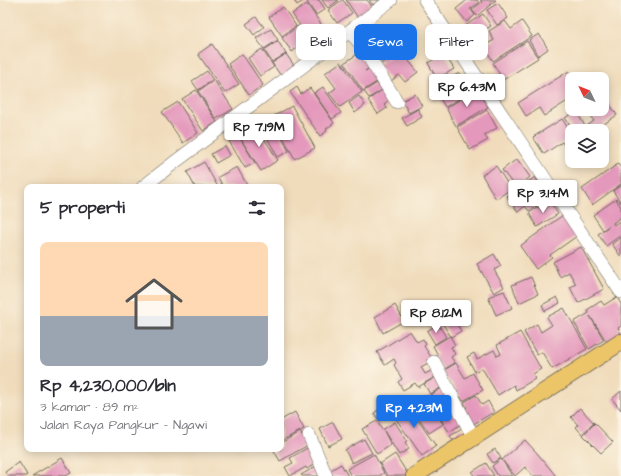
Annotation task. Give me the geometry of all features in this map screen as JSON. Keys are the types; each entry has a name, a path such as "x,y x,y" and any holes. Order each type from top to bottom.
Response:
{"main road":[{"path":"414,476 621,342"}],"street":[{"path":"147,184 391,0"},
{"path":"425,0 621,292"},
{"path":"349,31 360,43 398,102"},
{"path":"434,362 474,438"},
{"path":"309,435 326,476"}],"building":[{"path":"294,0 305,0 297,5"},
{"path":"310,0 319,0 325,9 316,15 307,2"},
{"path":"322,0 339,0 328,8"},
{"path":"342,0 352,13 337,23 328,10"},
{"path":"346,0 367,0 373,8 358,18"},
{"path":"369,0 380,0 373,5"},
{"path":"467,0 477,0 479,3 470,9 475,15 467,22 456,9"},
{"path":"480,0 496,0 477,16 472,10 482,2"},
{"path":"498,3 508,18 497,25 487,10"},
{"path":"307,4 321,24 299,24 292,14"},
{"path":"283,7 296,26 282,36 269,17"},
{"path":"483,14 491,26 488,28 488,24 468,24"},
{"path":"256,17 264,27 254,35 246,24"},
{"path":"505,21 511,29 522,21 532,36 493,61 488,53 488,44 494,40 489,31"},
{"path":"296,28 296,49 292,52 282,38"},
{"path":"271,29 278,40 264,49 256,38"},
{"path":"539,34 548,49 538,56 529,40"},
{"path":"278,41 286,54 272,62 264,50"},
{"path":"527,41 538,58 503,80 493,63"},
{"path":"212,44 239,84 225,93 198,54"},
{"path":"262,49 274,67 260,76 248,58"},
{"path":"242,54 263,85 249,95 228,64"},
{"path":"286,54 295,67 281,76 272,63"},
{"path":"354,57 354,60 366,60 371,67 365,71 370,68 378,81 363,91 344,63"},
{"path":"386,60 408,60 418,72 405,82 399,75 391,81 379,66"},
{"path":"433,60 448,60 454,69 437,79 428,63"},
{"path":"341,62 362,92 340,107 329,93 336,88 325,73"},
{"path":"207,71 213,80 198,90 192,81"},
{"path":"459,73 463,80 448,89 444,82"},
{"path":"565,74 565,102 544,116 539,108 526,116 518,103"},
{"path":"214,80 233,109 216,119 198,91"},
{"path":"467,81 473,91 445,107 440,98"},
{"path":"377,83 382,90 369,98 364,91"},
{"path":"297,87 301,94 310,88 334,123 320,136 290,92"},
{"path":"323,87 341,113 332,119 314,93"},
{"path":"478,89 488,107 456,126 446,108"},
{"path":"196,90 217,122 203,131 182,99"},
{"path":"382,90 389,100 384,104 387,108 378,114 368,100"},
{"path":"415,94 422,106 409,113 402,101"},
{"path":"359,96 365,105 355,113 349,103"},
{"path":"178,102 198,133 183,143 162,112"},
{"path":"609,103 617,115 604,124 590,124 594,121 590,116 609,116"},
{"path":"292,106 315,148 295,159 272,117"},
{"path":"418,109 422,117 407,126 402,118"},
{"path":"487,110 497,128 484,135 488,140 470,150 457,127"},
{"path":"568,116 579,116 584,124 569,124 565,118"},
{"path":"562,119 565,124 565,146 562,142 544,154 533,137"},
{"path":"272,120 289,151 278,157 261,127"},
{"path":"256,126 278,160 261,171 239,136"},
{"path":"238,135 255,163 245,168 229,141"},
{"path":"225,146 230,155 216,163 211,154"},
{"path":"517,159 530,177 516,188 502,170"},
{"path":"204,162 216,184 193,184 187,172"},
{"path":"618,164 621,168 621,184 592,205 582,189"},
{"path":"496,166 511,189 496,199 482,175"},
{"path":"237,167 246,184 222,184 218,177"},
{"path":"535,177 545,193 541,196 544,201 529,211 525,206 518,212 507,196"},
{"path":"621,185 621,203 613,191"},
{"path":"616,199 621,207 621,217 613,223 614,225 621,220 621,235 606,246 598,234 609,226 603,230 593,215"},
{"path":"549,200 558,214 537,227 529,213"},
{"path":"563,215 577,236 550,255 552,257 536,269 520,246"},
{"path":"621,237 621,257 612,244"},
{"path":"581,247 604,289 578,303 570,287 576,284 569,272 560,277 553,262"},
{"path":"494,254 501,266 494,270 504,287 494,293 477,264"},
{"path":"531,277 538,294 519,303 512,285"},
{"path":"504,291 512,308 496,315 488,297"},
{"path":"557,297 560,303 545,311 542,305"},
{"path":"617,297 621,304 621,326 618,328 621,333 607,342 590,316 604,340 589,349 574,322 589,313 587,310 601,301 604,305"},
{"path":"395,305 404,321 383,333 375,317"},
{"path":"564,308 587,349 552,369 542,352 537,355 524,332 537,324 541,332 552,325 547,317"},
{"path":"448,310 461,331 451,337 438,316"},
{"path":"438,324 446,337 435,344 427,331"},
{"path":"410,331 417,342 423,339 426,344 424,346 433,360 421,367 425,374 431,371 435,377 418,387 415,383 403,390 398,382 402,379 394,365 396,363 394,359 385,365 377,352"},
{"path":"520,332 541,369 533,374 535,379 516,390 514,385 498,395 482,368 475,372 467,357 474,353 477,359 494,350 497,356 501,354 497,345"},
{"path":"450,336 455,345 451,347 455,354 451,357 455,363 443,370 435,356 438,355 433,346"},
{"path":"456,363 465,378 473,373 483,390 463,401 453,385 441,372"},
{"path":"436,377 442,387 430,394 424,384"},
{"path":"442,388 464,422 449,432 427,397"},
{"path":"621,391 621,410 612,399"},
{"path":"476,395 482,405 488,401 494,412 472,425 463,410 467,408 464,402"},
{"path":"425,397 443,424 429,433 411,406"},
{"path":"405,402 436,446 422,456 391,412"},
{"path":"384,406 390,415 379,421 374,413"},
{"path":"580,408 594,423 582,434 576,427 578,425 571,417"},
{"path":"295,412 304,429 284,439 284,418"},
{"path":"377,421 382,430 395,422 407,441 405,442 409,449 399,455 384,431 391,445 377,454 362,429"},
{"path":"333,422 342,439 328,446 320,429"},
{"path":"595,423 613,442 601,453 583,435"},
{"path":"462,429 467,437 456,445 450,436"},
{"path":"300,432 308,445 280,461 275,452 284,452 284,441"},
{"path":"364,439 372,453 352,463 345,450"},
{"path":"525,440 556,476 533,476 525,467 515,476 502,460"},
{"path":"307,448 316,463 307,469 306,467 290,476 285,467 293,463 290,458"},
{"path":"495,449 501,458 493,463 487,454"},
{"path":"374,454 384,473 379,476 351,476 347,469"},
{"path":"395,454 409,476 387,476 380,464"},
{"path":"62,458 71,473 66,476 32,476"},
{"path":"501,459 512,476 498,476 492,466"},
{"path":"19,462 27,475 8,476 5,472"},
{"path":"486,463 494,476 474,476 472,472"},
{"path":"341,464 348,476 328,476 326,473"},
{"path":"318,465 320,476 301,475"}]}
